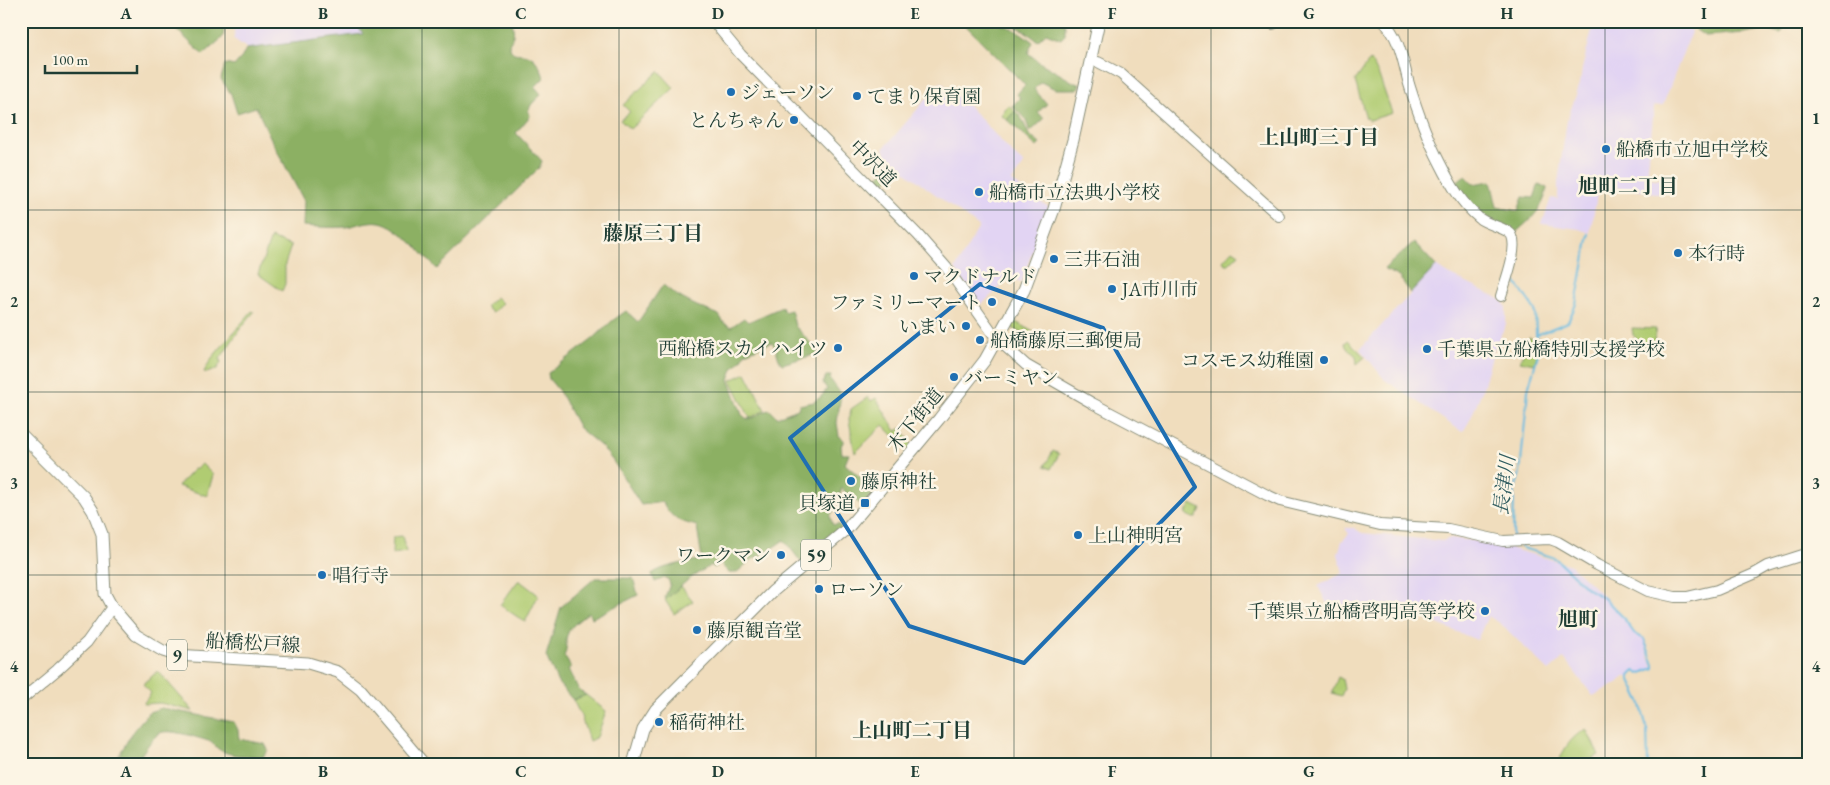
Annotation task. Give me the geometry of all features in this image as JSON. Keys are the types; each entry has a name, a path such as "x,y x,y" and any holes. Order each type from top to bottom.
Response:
{"main road":[{"name":"木下街道","path":"633,764 640,736 647,721 656,709 772,592 838,537 858,517 975,374 997,339 1030,277 1054,209 1065,172 1099,21"},
{"name":"船橋松戸線","path":"21,434 84,496 93,510 102,534 105,594 112,607 136,635 163,651 176,655 308,663 338,672 360,690 424,764"}],"street":[{"name":"中沢道","path":"713,21 741,55 918,235 946,267 997,339 1026,365 1280,501 1380,525 1448,529 1503,541 1550,539 1648,591 1675,597 1686,597 1717,590 1768,566 1809,553"},
{"path":"1263,21 1273,24 1279,21"},
{"path":"1383,21 1396,39 1420,114 1439,161 1456,192 1470,210 1481,220 1508,231 1512,236 1514,246 1510,268 1501,296"},
{"path":"1090,60 1121,74 1279,216"},
{"path":"21,700 87,642 112,607"},
{"path":"1487,763 1492,764"}],"highlighted area":[{"path":"980,284 1103,328 1195,487 1024,663 909,626 790,438"}],"shaded area":[{"path":"235,21 353,21 364,34 246,49 245,45 234,39"},
{"name":"船橋市立旭中学校","path":"1598,21 1682,21 1691,32 1663,105 1654,106 1647,178 1663,180 1663,194 1599,185 1590,233 1579,229 1542,224 1551,198 1558,199 1558,182 1567,120 1580,84 1593,26 1592,23"},
{"name":"船橋市立法典小学校","path":"941,82 967,104 1024,164 1012,181 1035,199 1049,207 1021,283 1006,274 997,290 981,305 955,269 979,227 883,155 886,152 883,149"},
{"name":"千葉県立船橋特別支援学校","path":"1436,266 1452,276 1502,300 1506,307 1506,324 1494,349 1482,391 1470,420 1464,430 1461,431 1385,380 1360,349"},
{"name":"千葉県立船橋啓明高等学校","path":"1345,528 1354,528 1362,533 1442,541 1451,538 1491,543 1571,565 1613,605 1634,633 1645,639 1644,642 1653,668 1639,673 1635,671 1629,676 1624,676 1619,682 1593,696 1564,658 1549,671 1500,623 1488,616 1477,640 1423,618 1401,622 1392,619 1373,618 1342,608 1332,614 1318,586 1343,573 1338,554 1342,541 1349,534"}],"green space":[{"path":"168,21 225,21 223,37 203,55"},
{"path":"353,21 512,21 514,33 509,44 511,51 533,58 543,75 544,78 535,87 541,94 528,111 530,116 516,133 542,161 539,168 437,269 403,235 380,222 367,222 346,227 303,226 304,201 256,107 237,113 231,94 221,79 225,64 234,66 246,49 363,34"},
{"path":"961,21 991,22 1016,30 1033,42 1028,53 1039,62 1075,83 1080,83 1078,89 1055,89 1041,82 1034,89 1047,104 1038,112 1044,119 1030,132 1025,118 1012,106 1020,98 1017,94 1025,85"},
{"path":"999,21 1061,21 1065,24 1065,35 1061,39 1046,33 1038,41 1022,29"},
{"path":"1692,21 1779,21 1783,31 1780,33 1766,29 1745,33 1705,36 1696,30"},
{"path":"1370,60 1378,73 1392,113 1370,120 1366,118 1355,81"},
{"path":"659,71 674,88 630,129 620,120 630,112 623,105"},
{"path":"1008,105 1015,111 1007,120 1001,115"},
{"path":"1015,111 1022,119 1029,135 1040,144 1037,147 1007,120"},
{"path":"892,162 899,167 881,187 874,181"},
{"path":"1465,176 1473,184 1491,181 1497,207 1518,211 1523,197 1534,198 1539,184 1547,188 1539,208 1531,219 1514,234 1490,222 1472,208 1455,184"},
{"path":"271,238 291,246 285,264 285,284 282,291 258,274"},
{"path":"1414,242 1436,266 1411,293 1399,277 1384,269"},
{"path":"1233,250 1239,254 1229,264 1225,264 1223,261"},
{"path":"663,285 690,303 719,315 724,323 731,327 744,318 748,322 782,307 784,312 791,310 795,326 818,351 817,354 782,364 772,342 745,353 733,369 729,379 742,415 750,419 770,410 777,417 798,409 799,405 814,402 827,389 823,383 826,376 831,376 830,379 841,394 837,423 839,436 844,440 841,446 842,454 849,454 845,464 875,490 863,506 842,488 830,516 833,525 839,524 841,528 801,562 784,540 751,560 736,573 729,573 720,563 714,568 711,565 689,579 666,599 670,584 668,579 664,578 655,582 652,574 668,567 702,559 697,526 681,521 673,516 663,502 641,505 602,447 579,428 559,391 549,379 548,373 626,311 638,322"},
{"path":"496,297 502,303 493,313 487,308 487,305"},
{"path":"252,311 254,312 220,359 221,362 217,369 207,373 204,372 211,359"},
{"path":"1012,320 1035,333 1034,335 1038,338 1036,341 1009,326"},
{"path":"1632,328 1656,329 1654,342 1643,346 1633,335"},
{"path":"1529,337 1536,341 1538,354 1534,364 1520,361"},
{"path":"1348,340 1365,357 1357,364 1356,356 1346,347 1345,343"},
{"path":"746,373 765,410 750,418 731,380"},
{"path":"868,397 871,401 876,398 896,431 902,428 912,446 908,450 883,425 855,453 849,420 851,409"},
{"path":"1053,451 1059,454 1051,469 1045,466"},
{"path":"202,464 213,475 207,496 178,486 193,470"},
{"path":"1191,504 1201,509 1196,518 1185,514"},
{"path":"402,536 406,552 392,554 393,537"},
{"path":"595,578 633,578 638,595 592,618 589,612 574,624 569,631 564,656 571,667 568,669 579,690 586,695 573,700 558,683 546,656 561,607"},
{"path":"518,581 538,596 525,622 500,605"},
{"path":"681,586 693,601 674,614 665,600"},
{"path":"158,671 193,711 160,703 143,704 151,693 143,684"},
{"path":"1338,677 1342,679 1344,689 1341,696 1332,693"},
{"path":"586,695 606,711 597,737 589,741 581,716 573,700"},
{"path":"161,708 234,722 238,730 239,739 265,744 268,750 263,757 235,755 222,751 212,742 186,734 165,732 157,735 145,749 141,755 142,764 114,764 133,731 149,712"},
{"path":"1586,729 1599,755 1582,764 1558,764 1569,744"}],"waterway":[{"name":"長津川","path":"1513,537 1514,492 1520,473 1528,390 1538,354 1536,335 1568,322 1576,304 1589,234"},
{"path":"1512,277 1535,310 1536,334"},
{"name":"長津川","path":"1520,544 1523,548 1555,558 1588,589 1604,598 1622,616 1634,633 1644,639 1654,668 1639,674 1635,671 1630,676 1630,680 1640,701 1647,729 1648,764"}],"place":[{"name":"ジェーソン","path":"731,92"},
{"name":"てまり保育園","path":"857,96"},
{"name":"とんちゃん","path":"794,120"},
{"name":"船橋市立旭中学校","path":"1606,149"},
{"name":"船橋市立法典小学校","path":"979,192"},
{"name":"本行時","path":"1678,253"},
{"name":"三井石油","path":"1054,259"},
{"name":"マクドナルド","path":"914,276"},
{"name":"JA市川市","path":"1112,289"},
{"name":"ファミリーマート","path":"992,302"},
{"name":"いまい","path":"966,326"},
{"name":"船橋藤原三郵便局","path":"980,340"},
{"name":"西船橋スカイハイツ","path":"838,348"},
{"name":"千葉県立船橋特別支援学校","path":"1427,349"},
{"name":"コスモス幼稚園","path":"1324,360"},
{"name":"バーミヤン","path":"954,377"},
{"name":"藤原神社","path":"851,481"},
{"name":"貝塚道","path":"865,503"},
{"name":"上山神明宮","path":"1078,535"},
{"name":"ワークマン","path":"781,555"},
{"name":"唱行寺","path":"322,575"},
{"name":"ローソン","path":"819,589"},
{"name":"千葉県立船橋啓明高等学校","path":"1485,611"},
{"name":"藤原観音堂","path":"697,630"},
{"name":"稲荷神社","path":"659,722"}],"district":[{"name":"上山町三丁目","path":"1319,137"},
{"name":"旭町二丁目","path":"1628,186"},
{"name":"藤原三丁目","path":"653,233"},
{"name":"旭町","path":"1578,619"},
{"name":"上山町二丁目","path":"912,730"}]}
